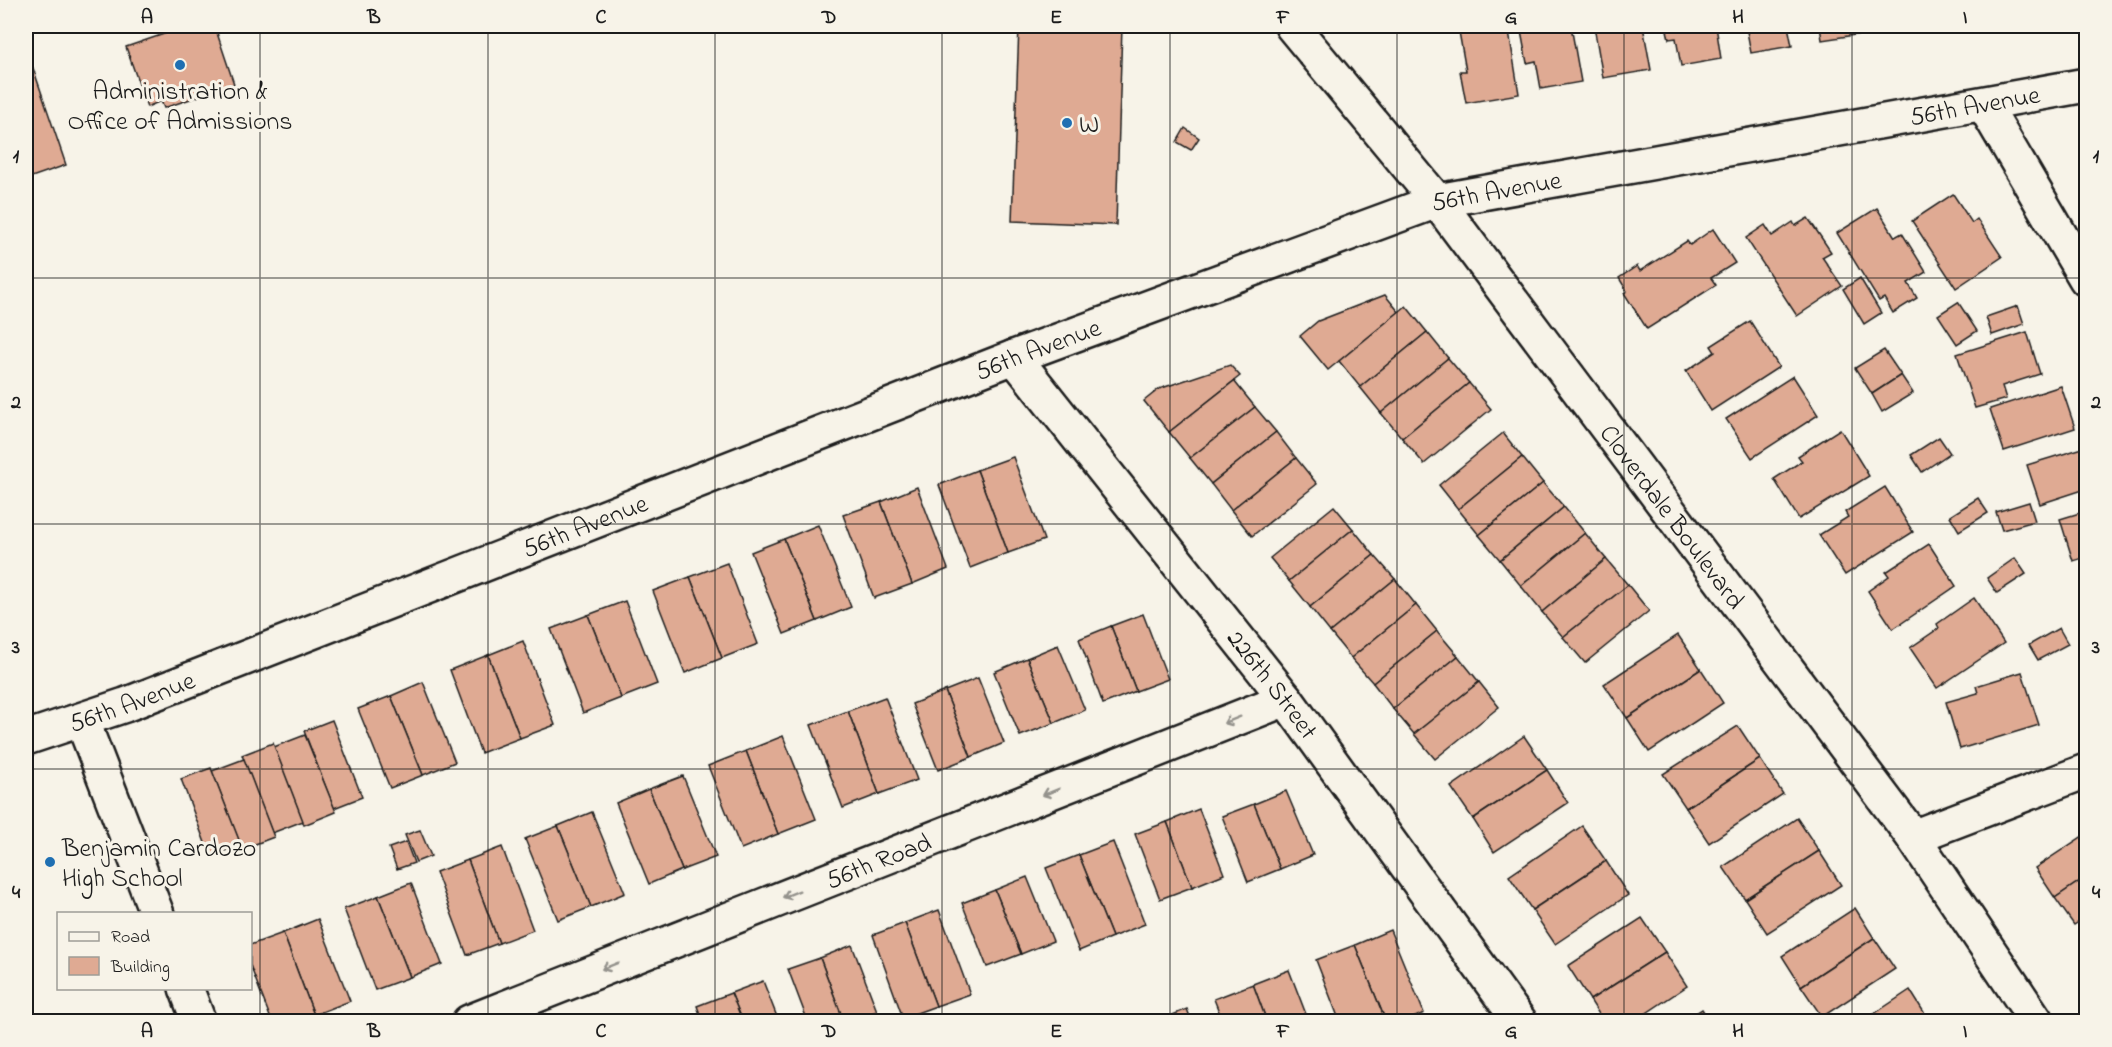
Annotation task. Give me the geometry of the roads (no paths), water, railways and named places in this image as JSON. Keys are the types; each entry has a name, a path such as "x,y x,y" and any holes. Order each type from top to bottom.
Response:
{"street":[{"name":"Cloverdale Boulevard","path":"1292,26 1437,201 1913,837 2037,1022"},
{"name":"56th Avenue","path":"26,738 136,701 1014,357 1437,201 2086,85"},
{"path":"1983,105 2086,279"},
{"name":"226th Street","path":"1014,357 1287,699 1520,1022"},
{"name":"56th Road","path":"469,1022 1287,699"},
{"path":"82,720 156,912"},
{"path":"1913,837 2086,771"},
{"path":"187,990 199,1022"}],"place":[{"name":"Administration & Office of Admissions","path":"180,65"},
{"name":"W","path":"1067,123"},
{"name":"Benjamin Cardozo High School","path":"50,862"}]}
